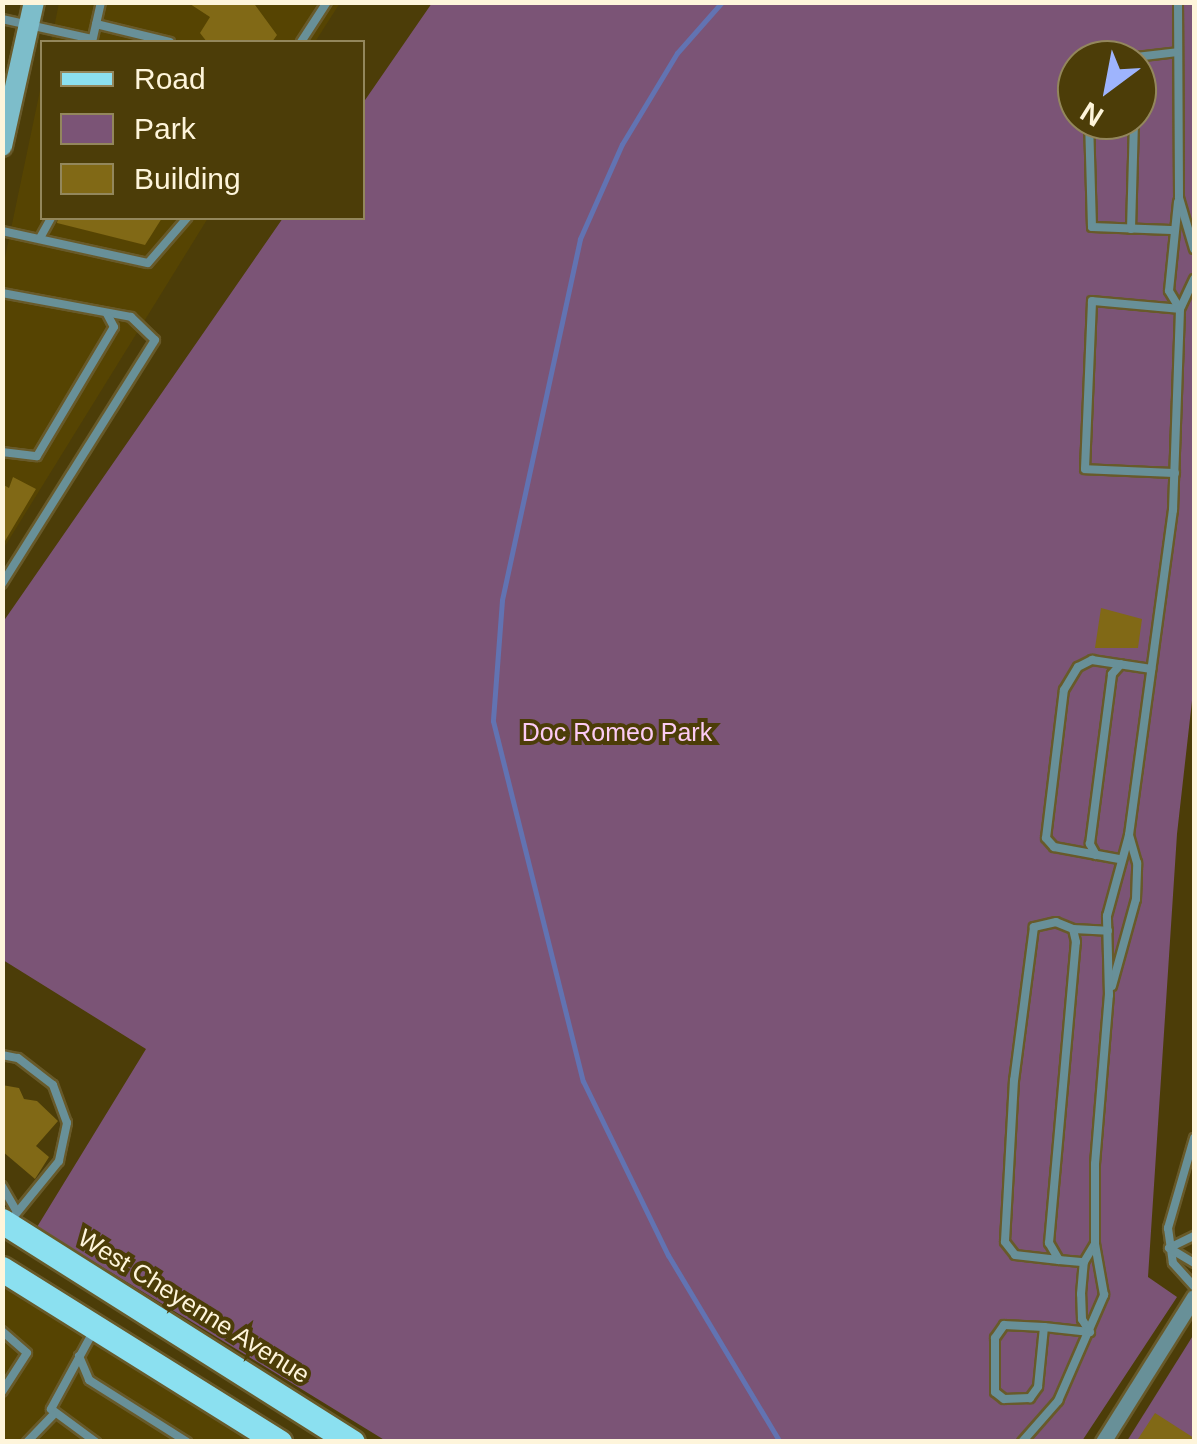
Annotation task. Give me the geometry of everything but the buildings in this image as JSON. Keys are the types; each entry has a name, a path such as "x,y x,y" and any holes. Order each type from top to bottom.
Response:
{"main road":[{"path":"2,146 34,2"},
{"name":"West Cheyenne Avenue","path":"7,1222 352,1442"},
{"path":"2,1269 264,1438 281,1395"}],"street":[{"path":"1104,1442 1194,1298"}],"lane":[{"path":"92,40 100,2"},
{"path":"302,40 327,2"},
{"path":"1178,2 1179,198 1171,230 1170,291 1180,310"},
{"path":"2,19 88,40"},
{"path":"96,24 162,40"},
{"path":"1157,55 1178,52"},
{"path":"1090,140 1092,227 1171,230"},
{"path":"1132,229 1134,140"},
{"path":"1179,198 1194,248"},
{"path":"38,239 47,236 51,220"},
{"path":"2,232 148,263 185,220"},
{"path":"1022,1442 1058,1400 1104,1295 1095,1244 1096,1135 1109,995 1108,932 1119,859 1129,835 1175,473 1180,310 1194,279"},
{"path":"2,292 131,316 154,333 154,346 2,584"},
{"path":"1175,473 1085,469 1092,302 1180,310"},
{"path":"2,452 37,456 114,327 106,312"},
{"path":"1119,859 1054,847 1043,828 1070,677 1092,660 1151,669"},
{"path":"1096,855 1090,844 1112,674 1121,664"},
{"path":"1109,995 1136,898 1138,863 1129,835"},
{"path":"1084,1262 1014,1255 1005,1242 1014,1080 1034,928 1056,922 1073,929 1108,932"},
{"path":"1058,1260 1049,1243 1073,929"},
{"path":"2,1055 18,1058 53,1085 67,1123 59,1161 7,1222"},
{"path":"1194,1138 1168,1248 1194,1286"},
{"path":"2,1186 7,1222"},
{"path":"1168,1248 1194,1236"},
{"path":"1090,1332 1082,1318 1084,1262 1095,1244"},
{"path":"1168,1248 1194,1263"},
{"path":"1044,1327 1038,1387 1030,1398 1004,1399 995,1392 998,1332 1004,1325 1044,1327 1090,1332"},
{"path":"27,1442 52,1415 52,1401 96,1328"},
{"path":"2,1331 27,1354 2,1392"},
{"path":"78,1356 89,1380 187,1442"},
{"path":"52,1415 96,1442"}],"shaded area":[{"path":"59,3 340,3 316,40 51,40"},
{"path":"40,91 40,220 207,220 2,551 3,267"},
{"path":"3,1283 254,1441 3,1441"}],"green space":[{"name":"Doc Romeo Park","path":"432,3 1194,3 1194,683 1177,834 1148,1277 1177,1297 1082,1441 386,1441 37,1227 146,1049 3,960 3,622 282,220 365,220 365,100"},
{"path":"1194,1334 1194,1441 1127,1441"}],"waterway":[{"path":"722,2 677,53 622,144 580,239 502,600 493,721 583,1081 668,1255 780,1442"}]}
